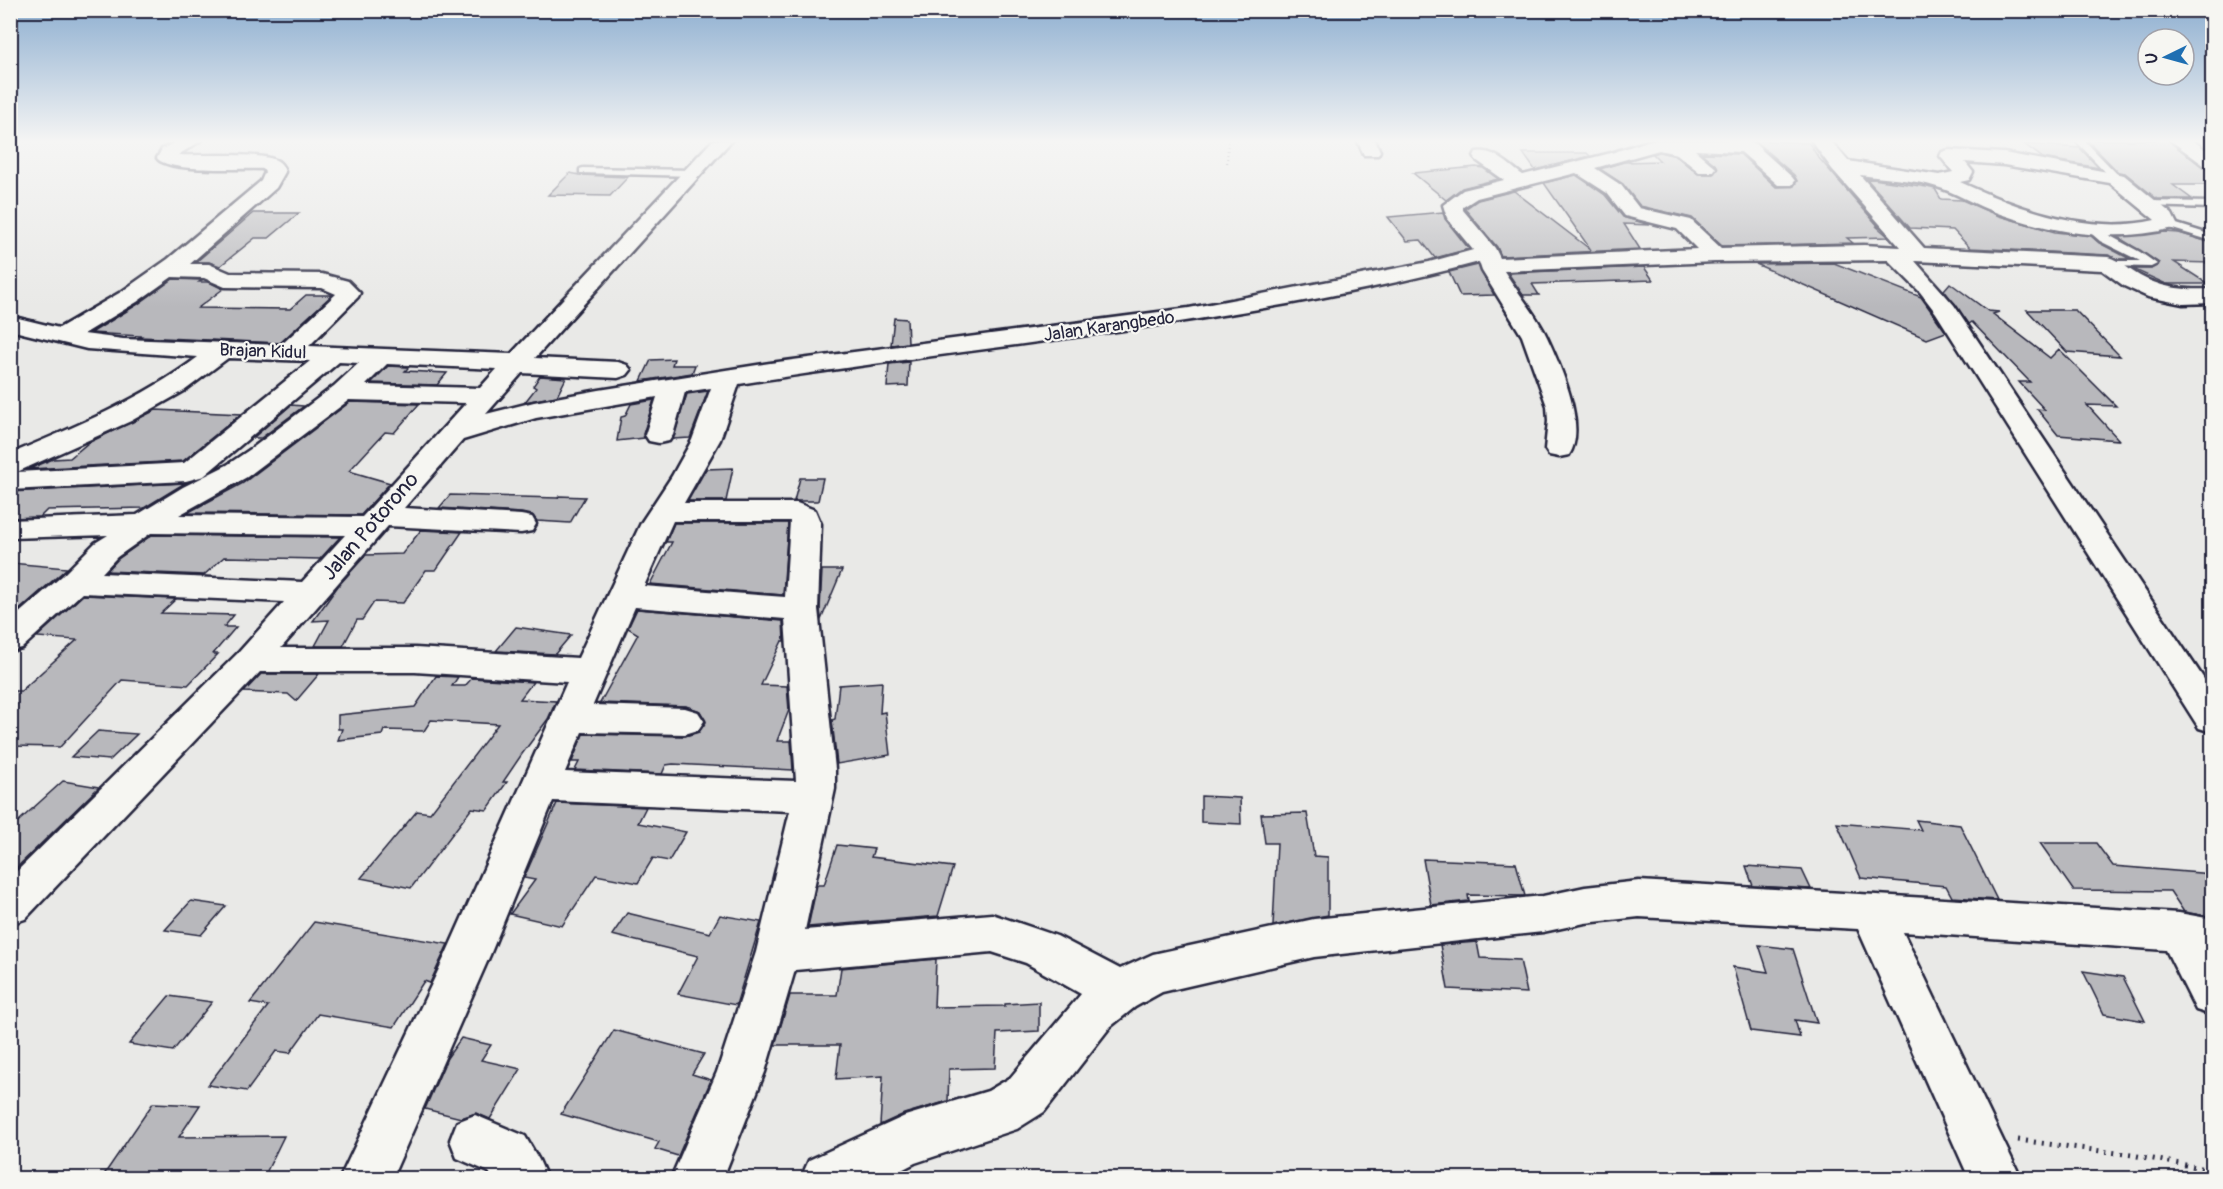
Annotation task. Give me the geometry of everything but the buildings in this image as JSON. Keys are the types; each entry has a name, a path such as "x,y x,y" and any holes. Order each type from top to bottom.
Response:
{"street":[{"path":"63,336 129,297 167,270 255,195"},
{"name":"Jalan Potorono","path":"10,906 251,660 449,436 673,195"},
{"path":"1468,195 1453,205 1453,210 1493,266 1534,336 1557,398 1562,421 1559,449"},
{"path":"1619,195 1632,212 1684,224 1715,255"},
{"path":"1862,195 1946,310 2212,719"},
{"path":"1976,195 2024,215 2067,226 2128,229 2167,224 2165,218 2137,195"},
{"name":"Jalan Karangbedo","path":"449,436 488,422 534,410 674,386 1189,315 1430,268 1715,255 1905,254 2108,264"},
{"path":"2108,264 2123,275 2165,295 2187,299 2212,296"},
{"path":"167,270 209,271 225,280 322,281 344,288 348,293 346,297 288,352"},
{"name":"Brajan Kidul","path":"10,322 63,336 123,346 381,356 618,370"},
{"path":"10,465 105,424 155,398 192,375 224,349"},
{"path":"10,481 194,470 334,354"},
{"path":"10,640 74,583 106,550 194,493 237,471 343,392 381,356"},
{"path":"366,1179 468,955 589,670 656,523 687,476 705,440 728,378"},
{"path":"659,435 674,386"},
{"path":"343,392 486,396"},
{"path":"664,512 797,512 804,516 806,524 801,609 816,769 813,797 778,952 741,1072 698,1179"},
{"path":"10,529 144,524 375,521 521,524"},
{"path":"74,583 136,583 312,592"},
{"path":"623,595 801,609"},
{"path":"251,660 415,660 589,670"},
{"path":"568,718 685,721"},
{"path":"541,786 813,797"},
{"path":"827,1179 905,1141 999,1112 1027,1095 1094,1012 1119,992 1153,974 1314,938 1543,914 1585,905 1639,899 1762,905 2196,935 2212,995"},
{"path":"1872,913 1995,1179"},
{"path":"778,952 992,933 1008,936 1051,955 1119,992"},
{"path":"475,1140 507,1154 520,1179"}],"lane":[{"path":"2148,204 2212,205"},
{"path":"2167,224 2212,238"},
{"path":"2090,228 2103,238 2142,257 2151,264 2108,264"}],"path":[{"path":"1974,1134 2132,1155 2212,1170"}]}
